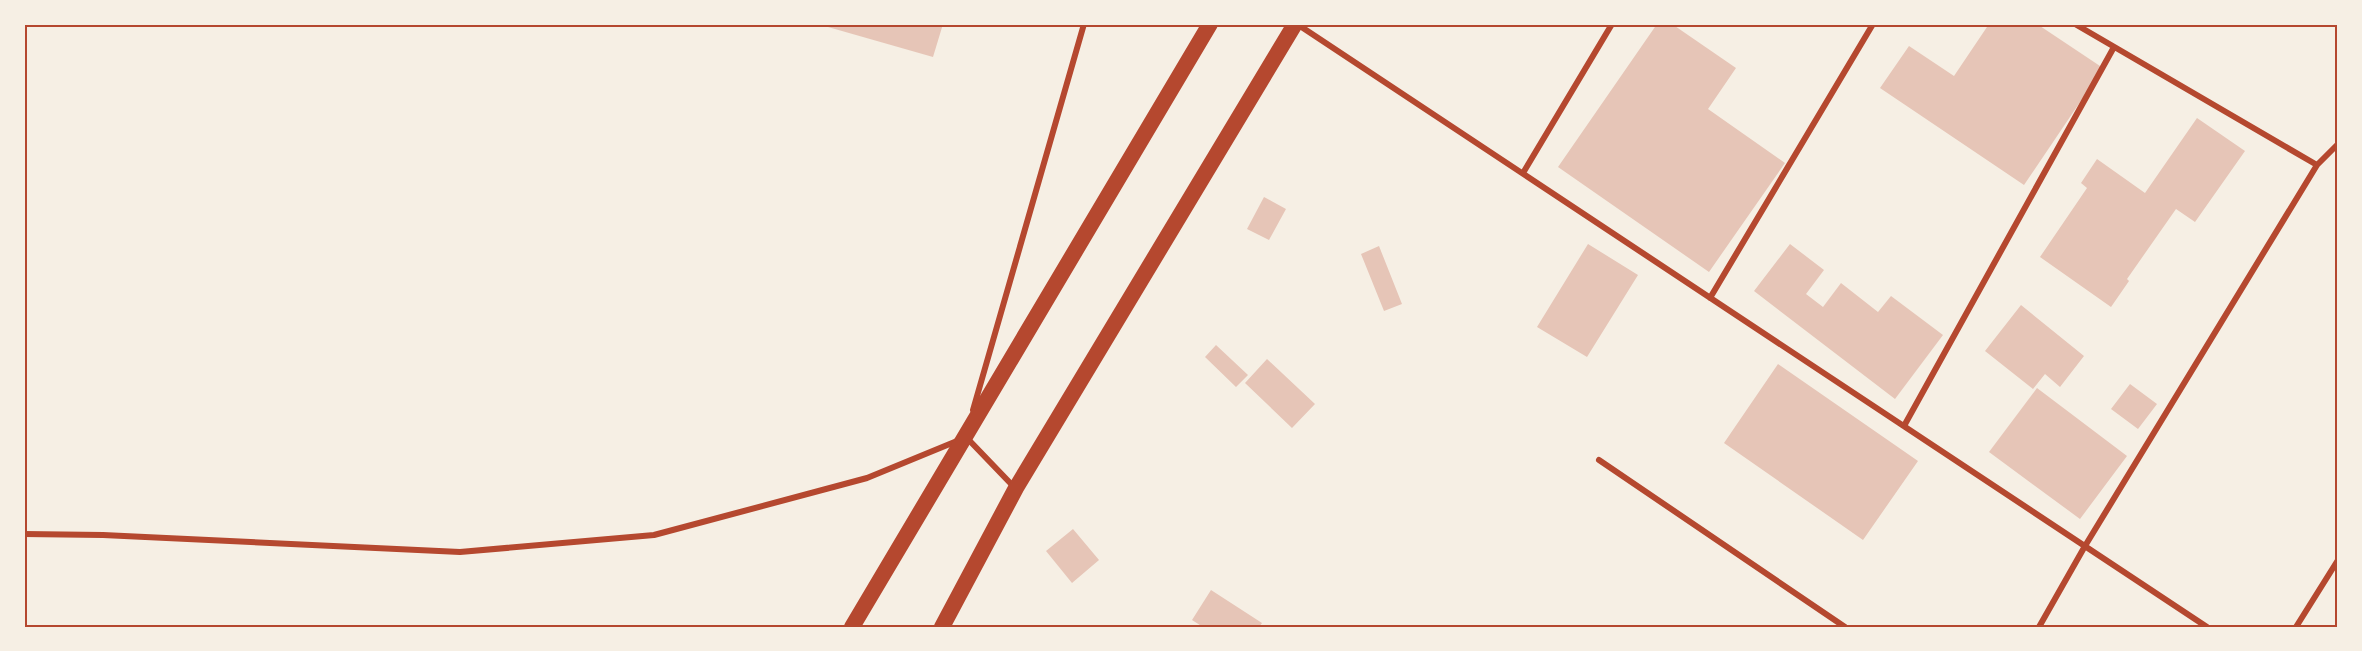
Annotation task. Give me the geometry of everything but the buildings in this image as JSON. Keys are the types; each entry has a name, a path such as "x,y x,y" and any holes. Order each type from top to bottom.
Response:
{"highway":[{"path":"852,627 1210,24"},
{"path":"942,627 1016,488 1296,24"}],"street":[{"path":"966,437 1084,24"},
{"path":"1296,24 2207,627"},
{"path":"1523,173 1612,24"},
{"path":"1710,298 1873,24"},
{"path":"2075,24 2317,165"},
{"path":"1904,426 2114,47"},
{"path":"2039,627 2085,546 2317,165 2338,144"},
{"path":"966,437 1016,488"},
{"path":"24,534 460,552 654,535 867,478 966,437"},
{"path":"1599,460 1845,627"},
{"path":"2296,627 2338,560"}]}
